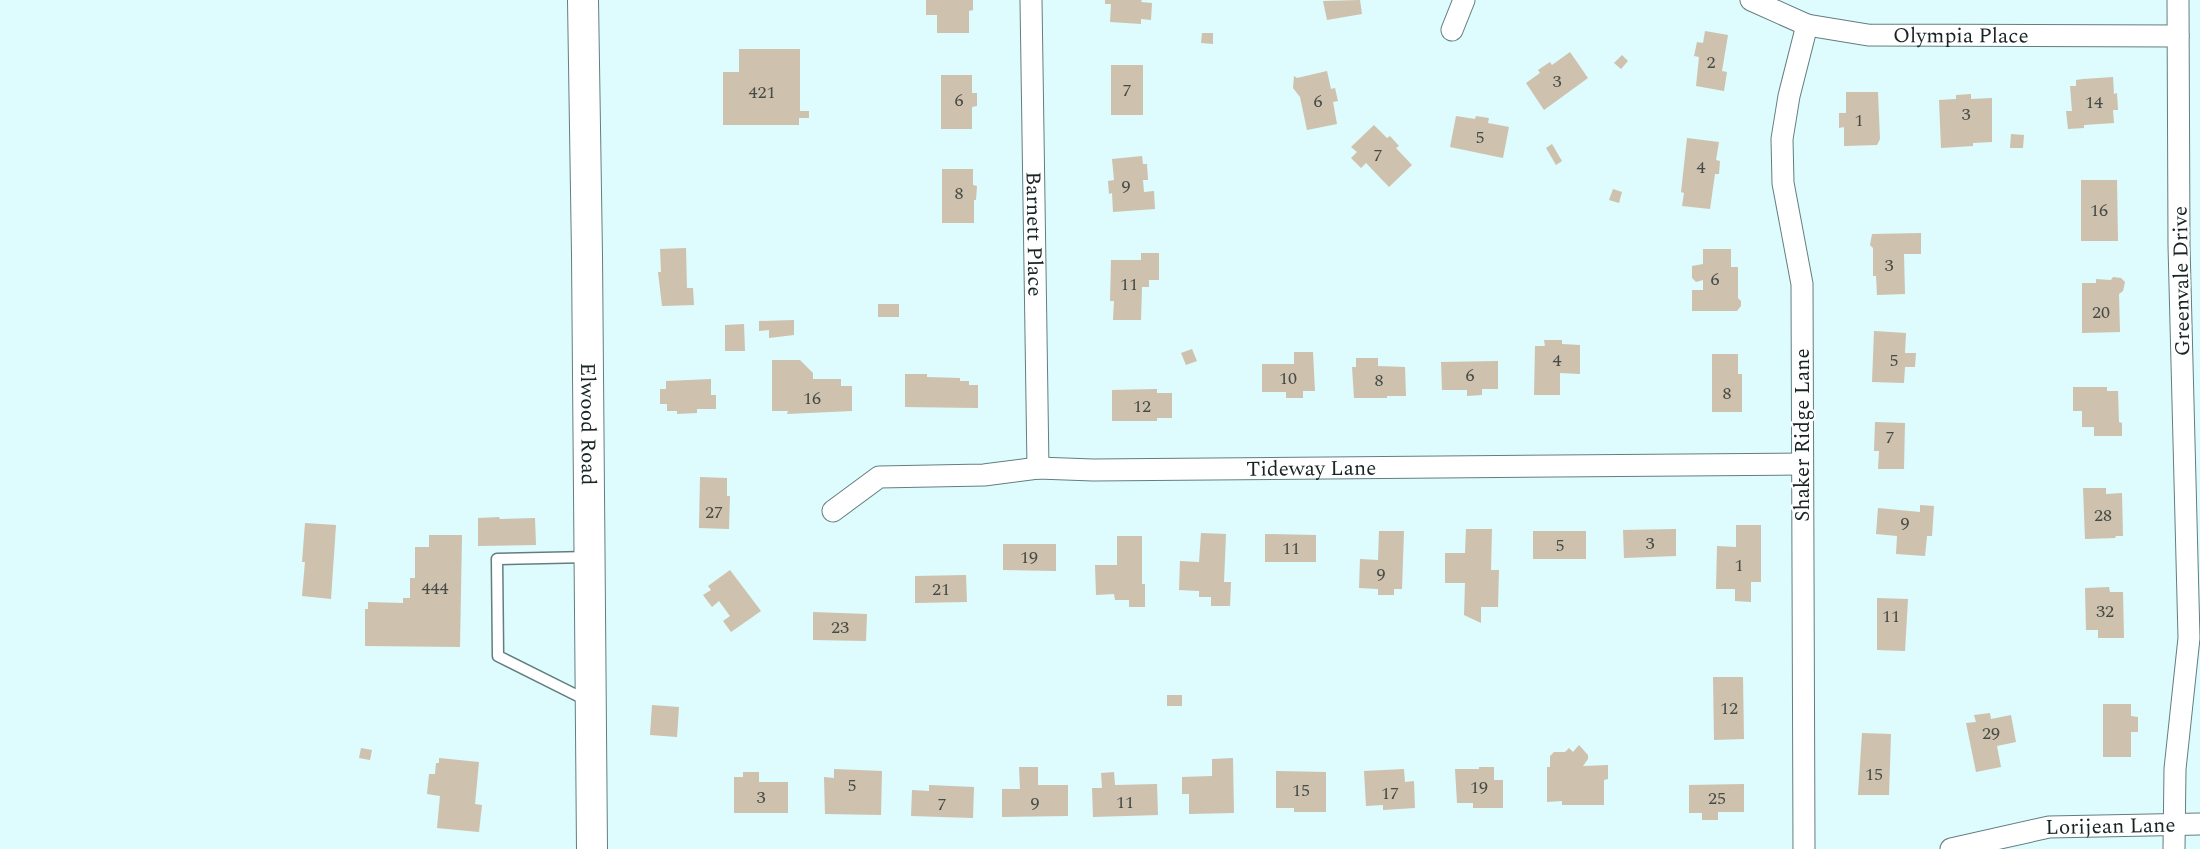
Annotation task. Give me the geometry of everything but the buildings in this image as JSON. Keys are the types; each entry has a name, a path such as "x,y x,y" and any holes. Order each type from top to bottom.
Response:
{"main road":[{"name":"Elwood Road","path":"583,0 592,849"}],"street":[{"name":"Barnett Place","path":"1031,0 1038,468"},
{"path":"1452,30 1464,0"},
{"name":"Olympia Place","path":"1751,0 1807,24 1868,35 2178,36"},
{"name":"Greenvale Drive","path":"2174,849 2175,769 2189,638 2179,245 2178,0"},
{"name":"Shaker Ridge Lane","path":"1804,849 1802,284 1784,183 1782,139 1789,96 1807,24"},
{"name":"Tideway Lane","path":"833,511 879,477 984,476 1038,468 1093,470 1802,464"},
{"name":"Lorijean Lane","path":"1951,849 2049,827 2200,824"}],"lane":[{"path":"590,557 497,559 498,656 591,703"}]}
